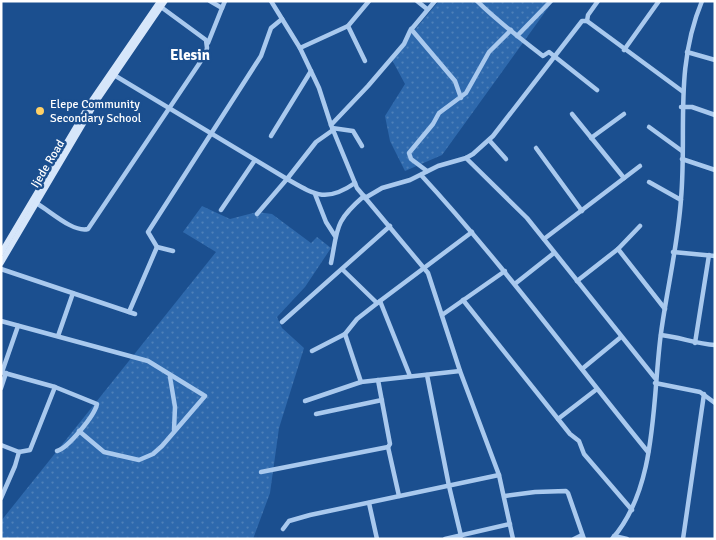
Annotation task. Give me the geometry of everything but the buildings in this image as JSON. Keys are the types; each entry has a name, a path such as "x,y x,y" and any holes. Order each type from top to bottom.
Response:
{"main road":[{"name":"Ijede Road","path":"2,251 94,101 159,3 165,1"},
{"name":"Ijede Road","path":"1,263 94,101 114,75 159,3"}],"street":[{"path":"210,1 222,8"},
{"path":"36,204 65,222 83,230 88,229 205,55 225,1"},
{"path":"271,1 300,48 319,88 332,128 355,183 364,197 424,268 499,475 513,539"},
{"path":"300,48 348,26 369,1"},
{"path":"417,1 427,9"},
{"path":"257,214 316,142 332,128 404,44 411,29 434,1"},
{"path":"477,1 543,56 550,52 597,90"},
{"path":"517,36 551,1"},
{"path":"587,21 588,14 598,1"},
{"path":"624,50 658,1"},
{"path":"613,538 632,510 642,484 648,452 661,335 682,200 682,91 687,52 702,1"},
{"path":"159,3 208,43"},
{"path":"173,251 157,246 148,232 261,56 271,28 282,19"},
{"path":"587,21 682,91"},
{"path":"331,263 334,236 341,219 364,197 382,188 466,158 489,140 580,23 587,21"},
{"path":"348,26 365,60"},
{"path":"411,29 455,81 460,98"},
{"path":"427,171 411,159 409,153 433,124 439,113 466,93 489,52 511,30"},
{"path":"687,52 715,60"},
{"path":"271,136 311,71"},
{"path":"114,75 315,194 338,194 355,183"},
{"path":"681,107 692,107 715,115"},
{"path":"572,114 624,178"},
{"path":"592,138 624,114"},
{"path":"649,127 682,151"},
{"path":"332,128 353,131 362,146"},
{"path":"489,140 506,159"},
{"path":"536,148 582,211"},
{"path":"466,158 527,218 655,380 704,394 715,403"},
{"path":"682,159 715,170"},
{"path":"221,210 255,160"},
{"path":"544,239 640,166"},
{"path":"421,175 516,283 596,389 648,452"},
{"path":"650,182 682,200"},
{"path":"315,194 324,219 334,236"},
{"path":"282,322 343,270 390,226"},
{"path":"577,281 618,249 640,226"},
{"path":"312,350 345,334 357,320 378,302 472,232"},
{"path":"129,312 157,246"},
{"path":"618,249 665,309"},
{"path":"674,252 712,255 694,343"},
{"path":"516,283 554,253"},
{"path":"1,269 136,314"},
{"path":"343,270 378,302 410,376"},
{"path":"442,315 505,271"},
{"path":"58,336 74,293"},
{"path":"463,300 570,434 579,441 584,454 632,510"},
{"path":"1,321 148,361 170,377 205,396 153,454 138,460 100,450 79,431"},
{"path":"1,388 3,372 18,326"},
{"path":"345,334 360,382"},
{"path":"661,335 684,338 694,343 715,346"},
{"path":"582,369 621,337"},
{"path":"305,402 360,382 460,371"},
{"path":"3,372 55,387 97,404 79,431 65,447 57,451"},
{"path":"427,375 461,536"},
{"path":"170,377 175,407 174,431"},
{"path":"378,380 390,444 388,447 399,496"},
{"path":"1,445 18,452 30,450 55,387"},
{"path":"558,419 596,389"},
{"path":"683,539 704,394"},
{"path":"316,414 382,400"},
{"path":"261,472 388,447"},
{"path":"1,498 16,466 18,452"},
{"path":"284,529 289,521 296,518 499,475"},
{"path":"505,496 535,492 568,493 583,537 574,539"},
{"path":"369,503 378,539"},
{"path":"445,539 510,524"},
{"path":"613,538 627,539"}],"shaded area":[{"path":"439,1 553,1 442,155 405,171 390,141 385,116 405,84 391,58"},
{"path":"202,206 230,219 257,212 272,214 311,243 317,237 331,248 305,287 277,317 282,328 304,348 279,428 270,493 253,539 1,539 1,521 216,252 183,232"}],"place":[{"name":"Elepe Community Secondary School","path":"40,111"}],"district":[{"name":"Elesin","path":"190,55"}]}
